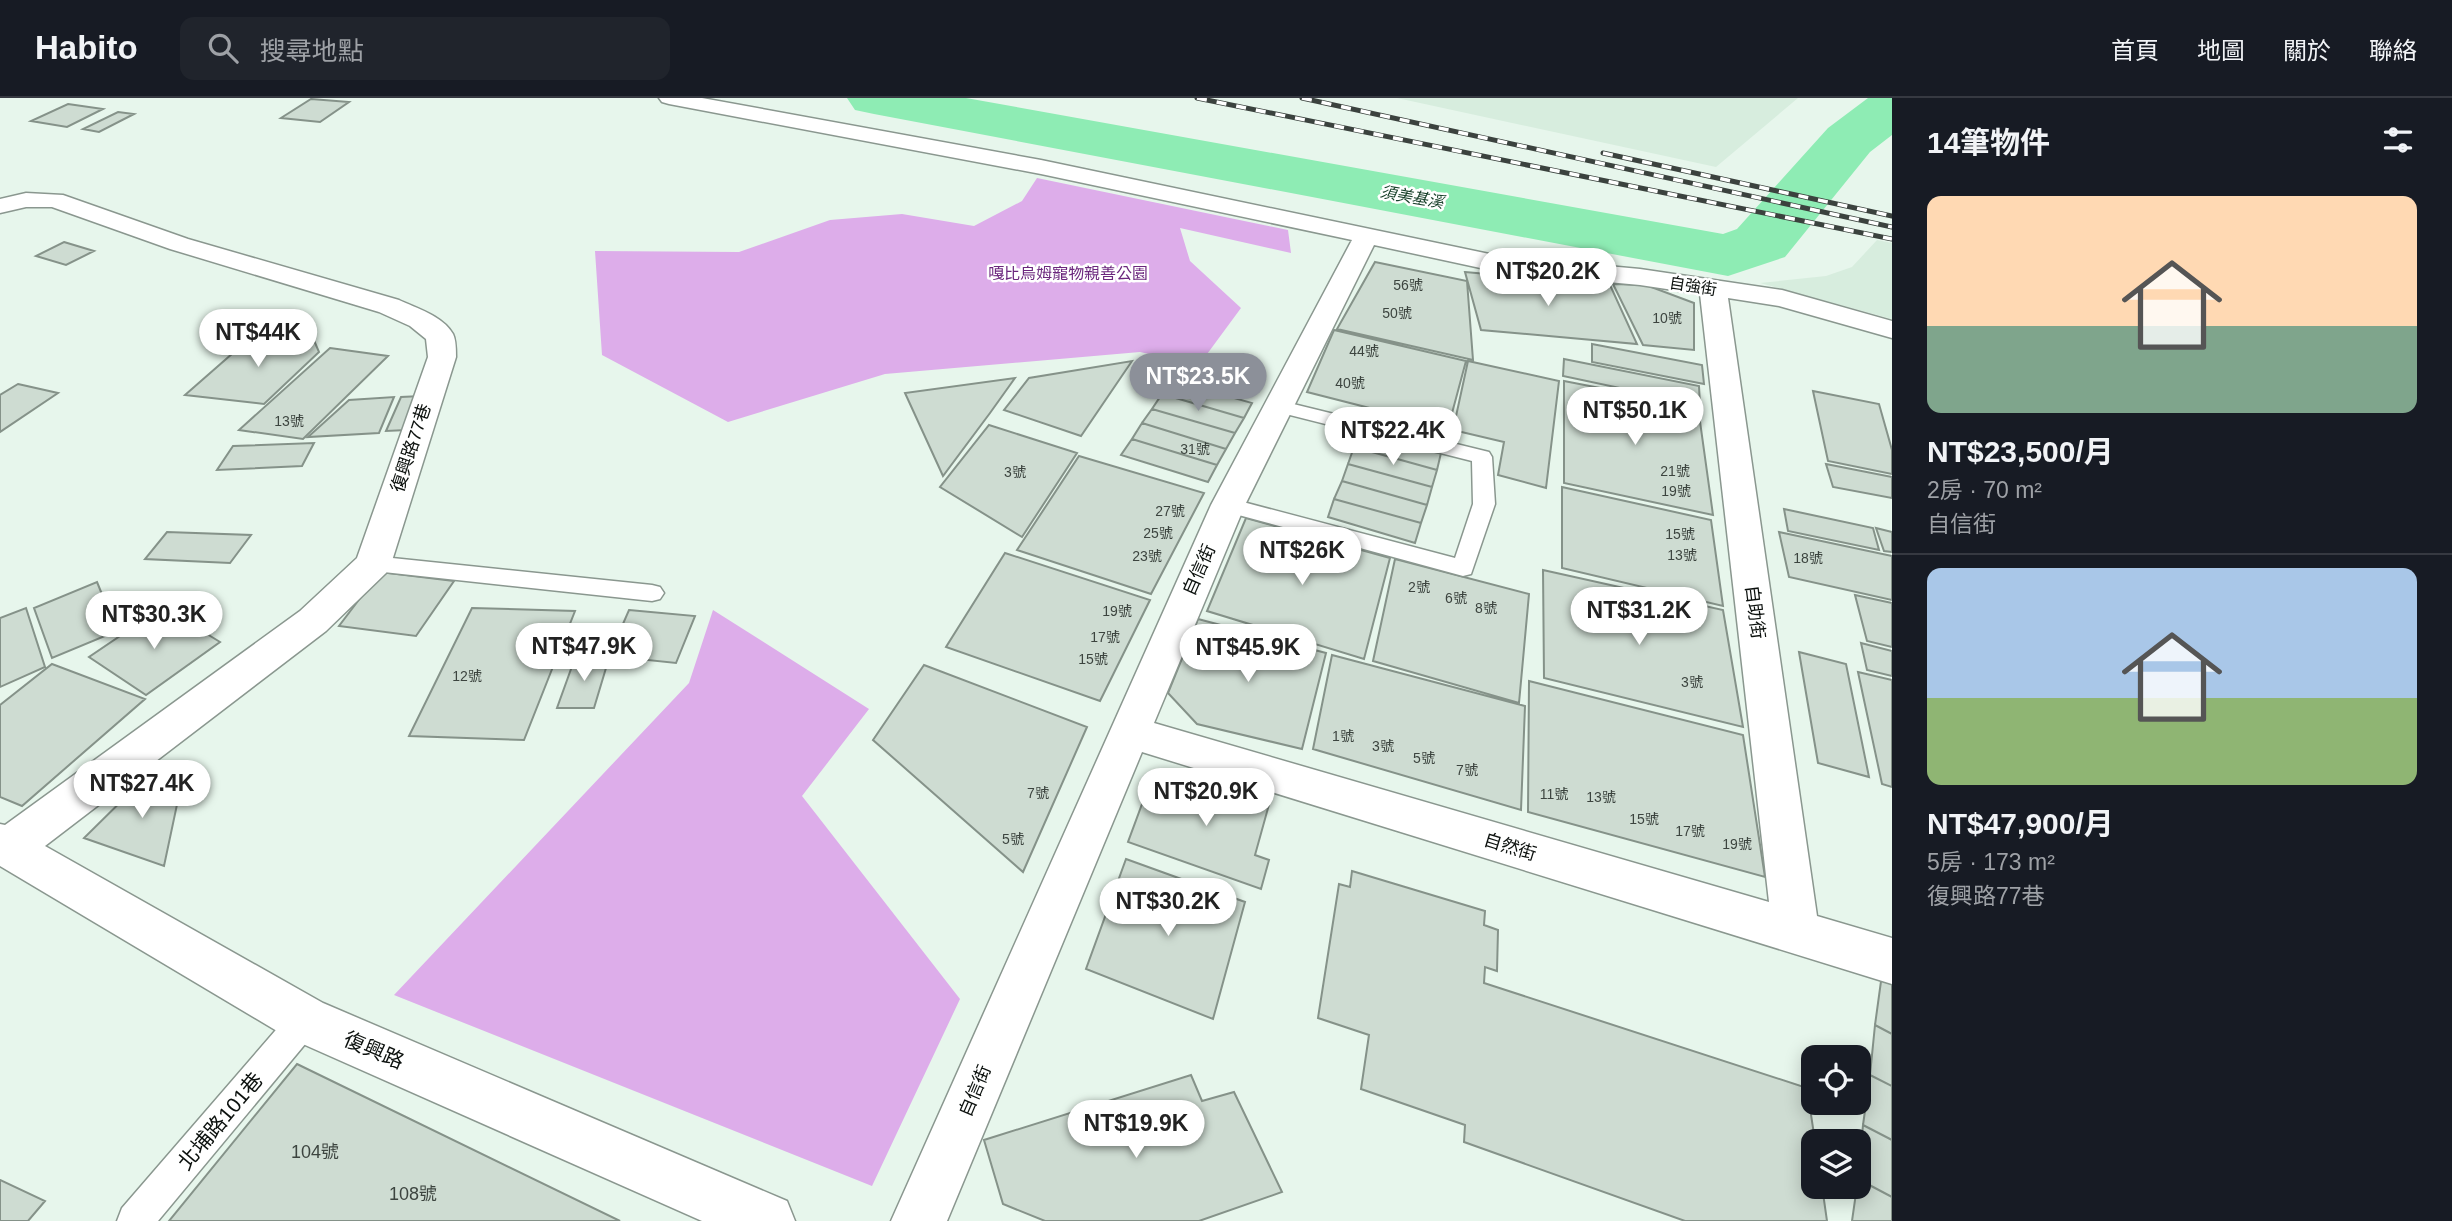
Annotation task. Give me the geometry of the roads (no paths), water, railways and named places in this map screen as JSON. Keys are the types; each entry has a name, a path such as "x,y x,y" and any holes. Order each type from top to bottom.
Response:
{"street":[{"name":"自強街","path":"669,98 1055,170 1499,264 1640,277 1782,298 1892,330"},
{"name":"復興路77巷","path":"0,206 26,200 55,200 179,244 389,306 420,320 440,336 442,357 373,564 313,621 5,845"},
{"name":"自信街","path":"919,1221 1228,505 1366,237"},
{"name":"自助街","path":"1713,289 1796,934"},
{"name":"自然街","path":"1129,732 1892,961"},
{"name":"復興路","path":"5,845 305,1020 767,1221"}],"lane":[{"path":"1228,505 1463,568 1484,504 1482,457 1277,406"},
{"path":"373,564 652,593"},
{"name":"北埔路101巷","path":"135,1221 305,1020"}],"waterway":[{"name":"須美基溪","path":"874,98 1728,255 1761,243 1849,140 1892,107"}],"railway":[{"path":"1197,98 1892,239"},
{"path":"1302,98 1892,227"},
{"path":"1603,153 1892,216"}],"park label":[{"name":"嘎比烏姆寵物親善公園","path":"1068,273"}]}
